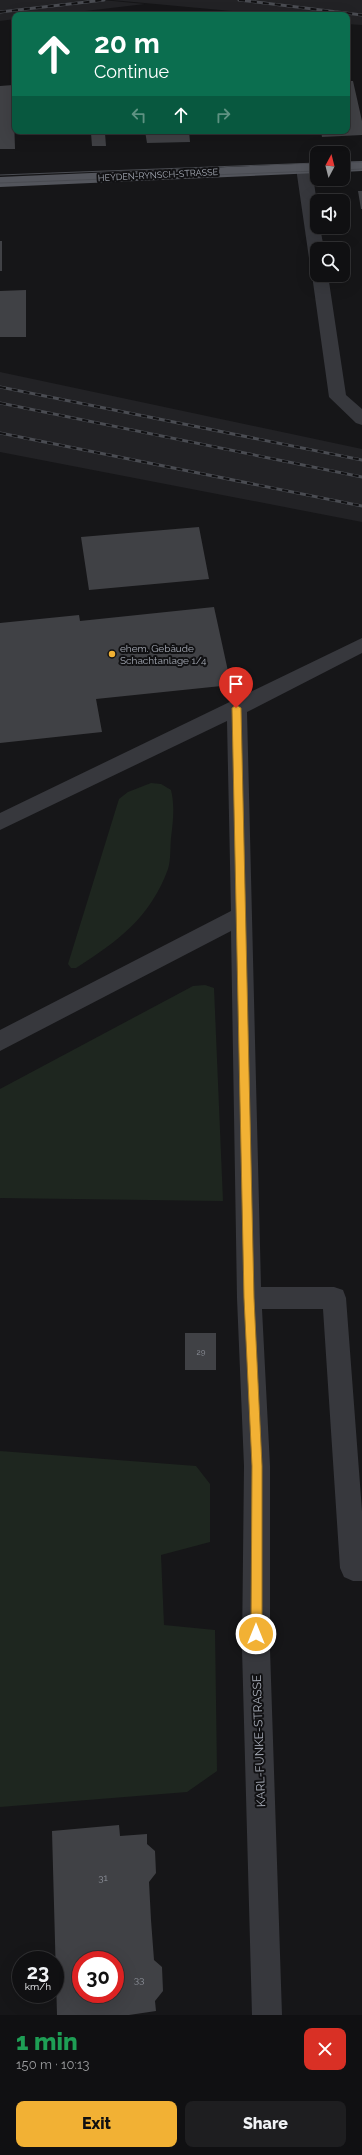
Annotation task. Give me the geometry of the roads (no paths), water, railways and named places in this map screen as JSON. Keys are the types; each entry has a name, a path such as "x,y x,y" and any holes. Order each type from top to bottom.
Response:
{"main road":[{"path":"350,167 362,166"},
{"name":"HEYDEN-RYNSCH-STRASSE","path":"0,182 310,168"}],"street":[{"path":"312,186 316,242"},
{"path":"321,282 338,397 362,419"},
{"path":"0,822 236,708 362,645"},
{"name":"KARL-FUNKE-STRASSE","path":"236,708 249,1298 257,1466 256,1649 267,2015"},
{"path":"0,1041 240,916"},
{"path":"249,1298 334,1298 353,1568 362,1568"}],"tram line":[{"path":"350,162 362,162"},
{"path":"0,175 310,163"},
{"path":"350,170 362,169"},
{"path":"0,183 310,171"}],"railway":[{"path":"0,12 104,0"},
{"path":"239,0 337,12"},
{"path":"350,14 362,15"},
{"path":"0,387 362,460"},
{"path":"0,403 362,477"},
{"path":"0,433 362,506"}],"place":[{"name":"ehem. Gebäude Schachtanlage 1/4","path":"112,654"}]}
